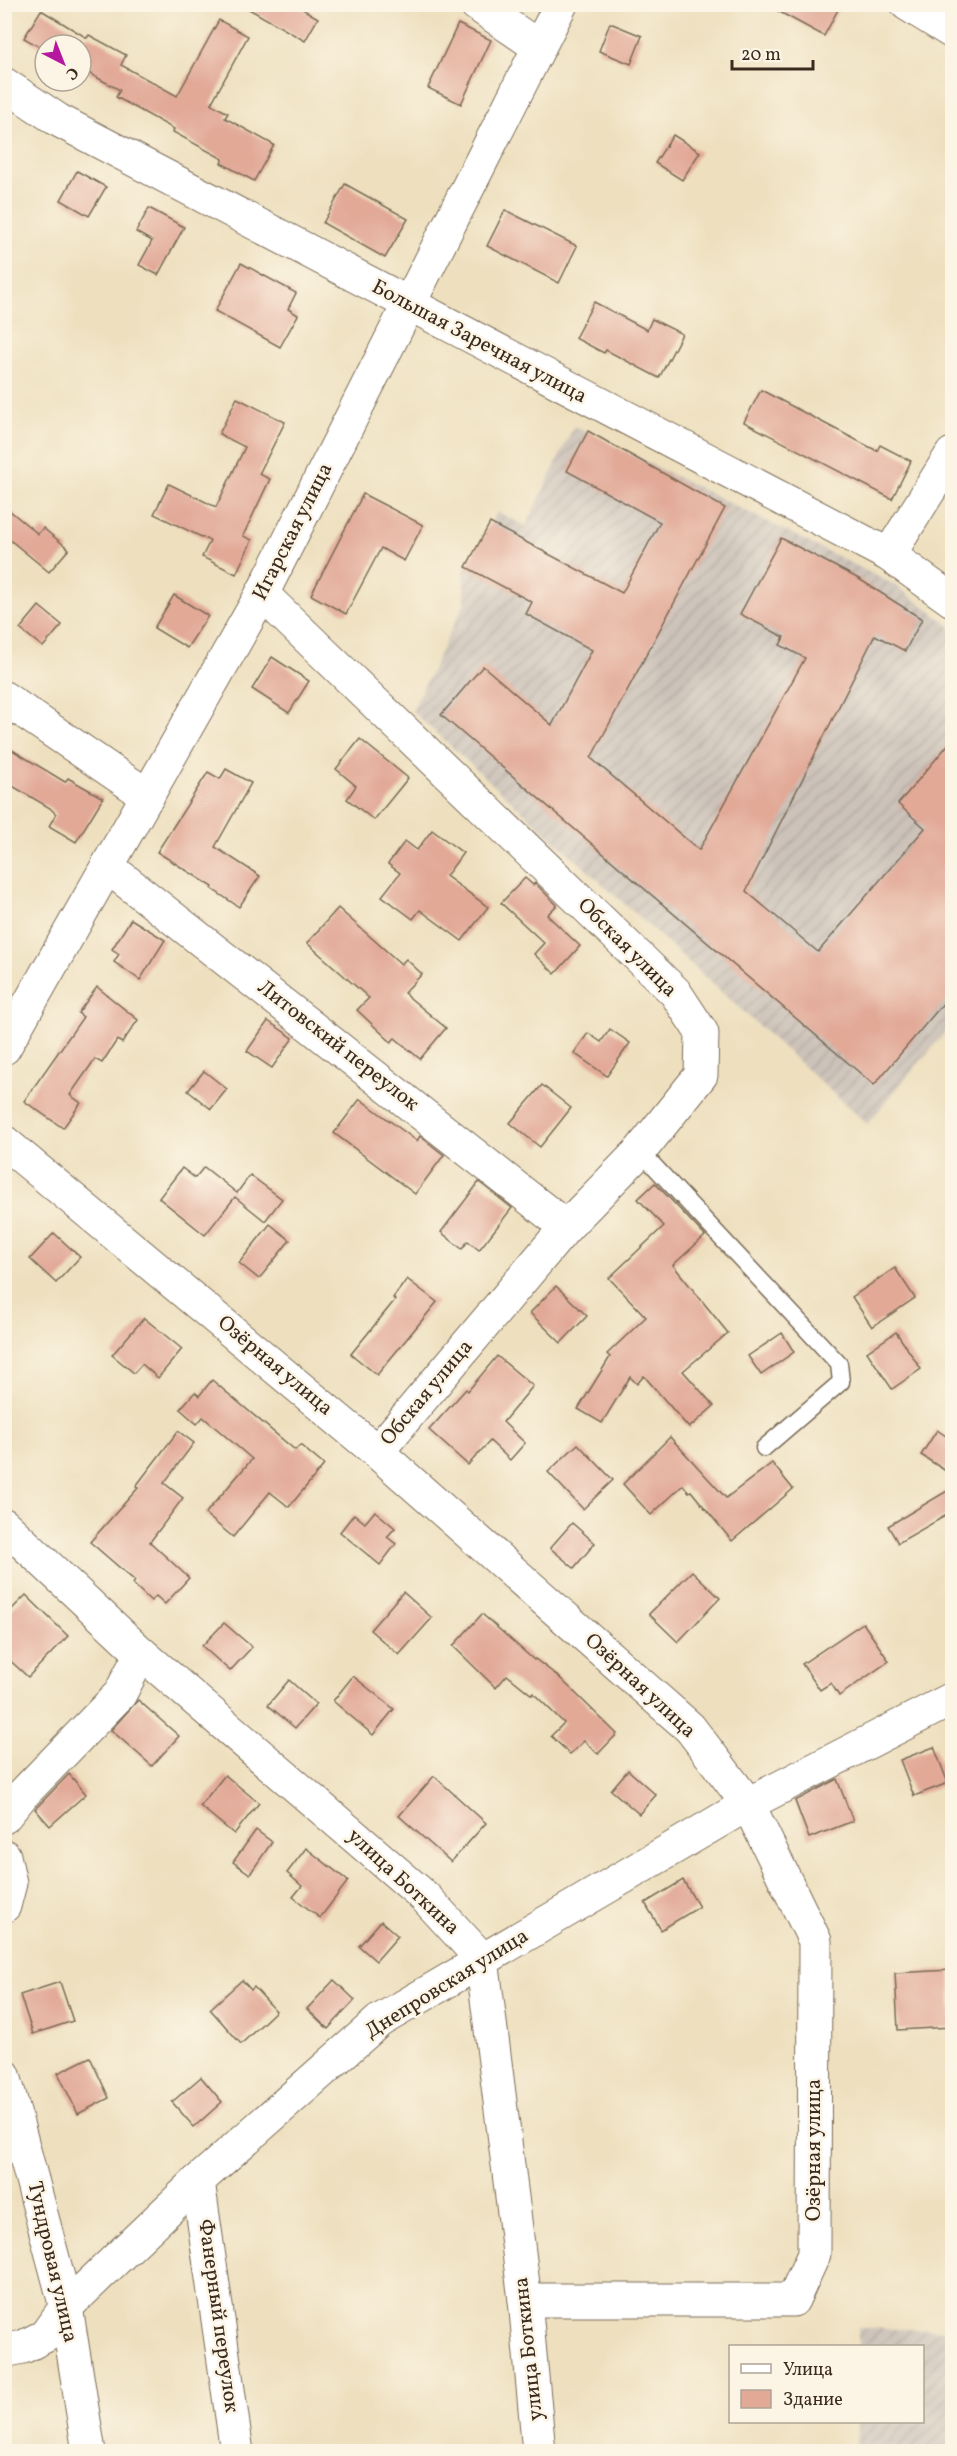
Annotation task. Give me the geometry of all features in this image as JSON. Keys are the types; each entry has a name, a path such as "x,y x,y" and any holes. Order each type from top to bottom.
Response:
{"street":[{"path":"477,4 539,47"},
{"name":"Игарская улица","path":"4,1048 262,594 561,4"},
{"path":"907,4 952,32"},
{"name":"Большая Заречная улица","path":"4,84 58,120 409,306 889,555 952,600"},
{"path":"889,555 952,453"},
{"name":"Обская улица","path":"262,594 675,992 702,1033 701,1076 640,1151 566,1227 377,1452"},
{"path":"4,698 148,796"},
{"name":"Литовский переулок","path":"108,867 566,1227"},
{"name":"Озёрная улица","path":"4,1142 377,1452 690,1728 748,1804 815,1941 814,2254 793,2300 525,2300"},
{"name":"улица Боткина","path":"4,1525 141,1653 426,1897 482,1959 525,2300 539,2451"},
{"path":"4,1817 22,1795 120,1694 141,1653"},
{"name":"Днепровская улица","path":"4,2351 23,2347 45,2336 66,2307 198,2181 379,2021 748,1804 952,1699"},
{"path":"4,1856 10,1883 4,1906"},
{"name":"Тундровая улица","path":"4,2075 66,2307 89,2451"},
{"name":"Фанерный переулок","path":"198,2181 237,2451"}],"lane":[{"path":"640,1151 839,1364 842,1382 764,1448"}],"shaded area":[{"path":"574,426 895,585 952,627 952,1024 867,1124 412,711 465,601 463,573 497,512 526,526"},
{"path":"858,2328 952,2330 952,2451 856,2451 857,2423 924,2423 924,2345 858,2345"}],"building":[{"path":"240,4 294,4 318,18 305,41"},
{"path":"765,4 841,4 824,36"},
{"path":"41,10 79,33 33,33 33,43 24,38"},
{"path":"219,20 248,36 211,104 228,113 225,118 274,145 254,181 221,163 223,159 173,132 174,129 116,97 120,90 93,75 93,37 126,55 121,65 177,96"},
{"path":"610,23 642,36 631,64 599,51"},
{"path":"458,24 491,40 461,104 428,88"},
{"path":"673,135 700,152 682,180 655,163"},
{"path":"77,171 106,187 89,216 61,200"},
{"path":"345,184 408,219 385,258 323,223"},
{"path":"149,208 184,227 158,275 139,265 152,241 136,232"},
{"path":"505,210 577,246 559,283 487,246"},
{"path":"241,263 296,293 288,309 298,315 280,347 215,311"},
{"path":"594,302 647,330 652,319 682,334 659,378 606,350 604,353 575,338"},
{"path":"761,390 877,451 880,445 911,461 892,499 744,422"},
{"path":"237,398 285,422 259,474 270,479 243,536 252,540 236,574 202,557 210,541 154,514 169,484 216,507 245,447 219,434"},
{"path":"588,431 725,508 591,758 699,850 805,658 780,645 784,637 740,614 781,538 859,579 922,619 905,651 875,635 746,891 818,952 925,828 898,804 952,740 952,993 874,1085 441,715 483,666 552,725 592,650 526,614 532,602 466,567 490,523 622,593 660,522 567,471"},
{"path":"363,494 423,525 404,561 381,548 346,614 311,595"},
{"path":"4,506 38,534 43,528 69,549 49,572 4,535"},
{"path":"174,595 208,616 187,648 154,628"},
{"path":"39,606 62,625 43,647 20,629"},
{"path":"272,657 309,681 289,713 252,689"},
{"path":"360,739 408,778 374,820 347,799 356,786 336,769"},
{"path":"4,745 65,782 68,778 103,798 76,842 49,826 56,814 50,808 4,781"},
{"path":"226,769 251,783 215,847 260,876 239,907 212,889 213,887 157,852 208,772 220,779"},
{"path":"432,830 463,853 446,876 488,907 462,941 420,910 413,919 382,896 400,873 388,864 405,841 417,850"},
{"path":"525,878 533,885 535,883 557,905 547,915 580,946 555,974 534,954 544,943 501,903"},
{"path":"338,908 401,964 406,959 422,974 404,993 446,1028 420,1059 395,1038 391,1042 357,1010 369,998 307,943"},
{"path":"131,919 165,940 140,980 114,962 119,954 112,949"},
{"path":"97,987 138,1020 122,1043 117,1040 102,1063 95,1059 70,1095 81,1103 63,1128 24,1101 83,1017 78,1013"},
{"path":"268,1021 293,1038 272,1068 247,1051"},
{"path":"610,1029 630,1043 607,1076 574,1053 588,1033 601,1042"},
{"path":"204,1071 227,1089 211,1109 188,1091"},
{"path":"542,1085 571,1108 540,1147 510,1123"},
{"path":"360,1099 417,1141 420,1136 444,1155 415,1194 334,1133"},
{"path":"204,1167 237,1193 250,1175 282,1199 265,1221 235,1197 205,1235 159,1198 182,1168 195,1178"},
{"path":"479,1182 512,1208 479,1250 468,1241 462,1249 441,1232"},
{"path":"655,1183 705,1236 673,1265 728,1333 683,1371 714,1406 689,1428 644,1376 637,1384 630,1377 602,1423 578,1409 610,1357 607,1354 646,1317 609,1278 664,1226 638,1199"},
{"path":"270,1224 290,1240 259,1279 239,1263"},
{"path":"54,1233 80,1257 56,1283 30,1259"},
{"path":"895,1268 915,1298 872,1327 852,1297"},
{"path":"407,1279 437,1302 377,1375 351,1354 395,1300 393,1298"},
{"path":"556,1286 587,1316 561,1343 530,1313"},
{"path":"144,1318 182,1349 158,1378 142,1364 134,1373 112,1355"},
{"path":"896,1332 921,1369 892,1389 867,1352"},
{"path":"782,1333 794,1352 761,1375 748,1356"},
{"path":"497,1356 533,1386 503,1422 525,1443 510,1460 490,1441 468,1465 429,1430 466,1389 468,1391"},
{"path":"212,1380 295,1450 300,1445 324,1465 289,1507 270,1492 233,1537 205,1514 252,1459 203,1417 197,1424 180,1409 195,1392 199,1396"},
{"path":"937,1430 952,1440 952,1475 921,1455"},
{"path":"178,1431 194,1443 164,1483 183,1498 150,1542 189,1578 165,1604 156,1596 151,1601 133,1584 135,1581 90,1542 138,1488 136,1486"},
{"path":"670,1437 726,1498 772,1463 793,1489 732,1541 691,1491 689,1492 683,1485 651,1515 623,1484"},
{"path":"578,1444 613,1480 583,1509 548,1472"},
{"path":"952,1488 952,1512 898,1543 888,1526"},
{"path":"375,1511 395,1528 387,1537 396,1544 380,1565 340,1532 354,1514 365,1523"},
{"path":"572,1523 595,1543 574,1568 550,1548"},
{"path":"692,1571 720,1598 678,1642 649,1614"},
{"path":"403,1592 432,1618 399,1655 370,1630"},
{"path":"26,1595 68,1636 28,1677 4,1655 4,1617"},
{"path":"482,1614 534,1660 559,1677 617,1734 598,1754 584,1741 570,1754 551,1736 564,1723 533,1693 532,1695 507,1675 496,1688 453,1646"},
{"path":"224,1623 252,1647 230,1671 202,1646"},
{"path":"863,1623 889,1661 839,1696 831,1683 820,1690 802,1664"},
{"path":"353,1676 394,1709 373,1735 333,1701"},
{"path":"289,1680 316,1704 295,1728 268,1705"},
{"path":"138,1700 179,1736 152,1766 111,1730"},
{"path":"934,1747 948,1783 914,1796 900,1760"},
{"path":"628,1770 656,1795 639,1814 611,1790"},
{"path":"69,1774 86,1794 50,1826 35,1809"},
{"path":"225,1775 259,1803 234,1834 200,1806"},
{"path":"434,1776 486,1823 451,1862 399,1816"},
{"path":"837,1779 853,1821 809,1838 795,1801"},
{"path":"256,1830 272,1842 250,1874 233,1862"},
{"path":"306,1848 348,1881 320,1918 293,1897 302,1886 287,1873"},
{"path":"683,1880 699,1907 661,1930 645,1903"},
{"path":"381,1921 398,1936 376,1961 359,1946"},
{"path":"950,1970 952,2027 898,2030 895,1973"},
{"path":"242,1980 251,1990 254,1987 276,2011 241,2044 210,2009"},
{"path":"334,1980 355,2000 328,2029 307,2009"},
{"path":"60,1982 73,2021 33,2034 20,1995"},
{"path":"90,2057 109,2098 78,2114 58,2073"},
{"path":"201,2077 222,2102 194,2127 172,2102"}]}
